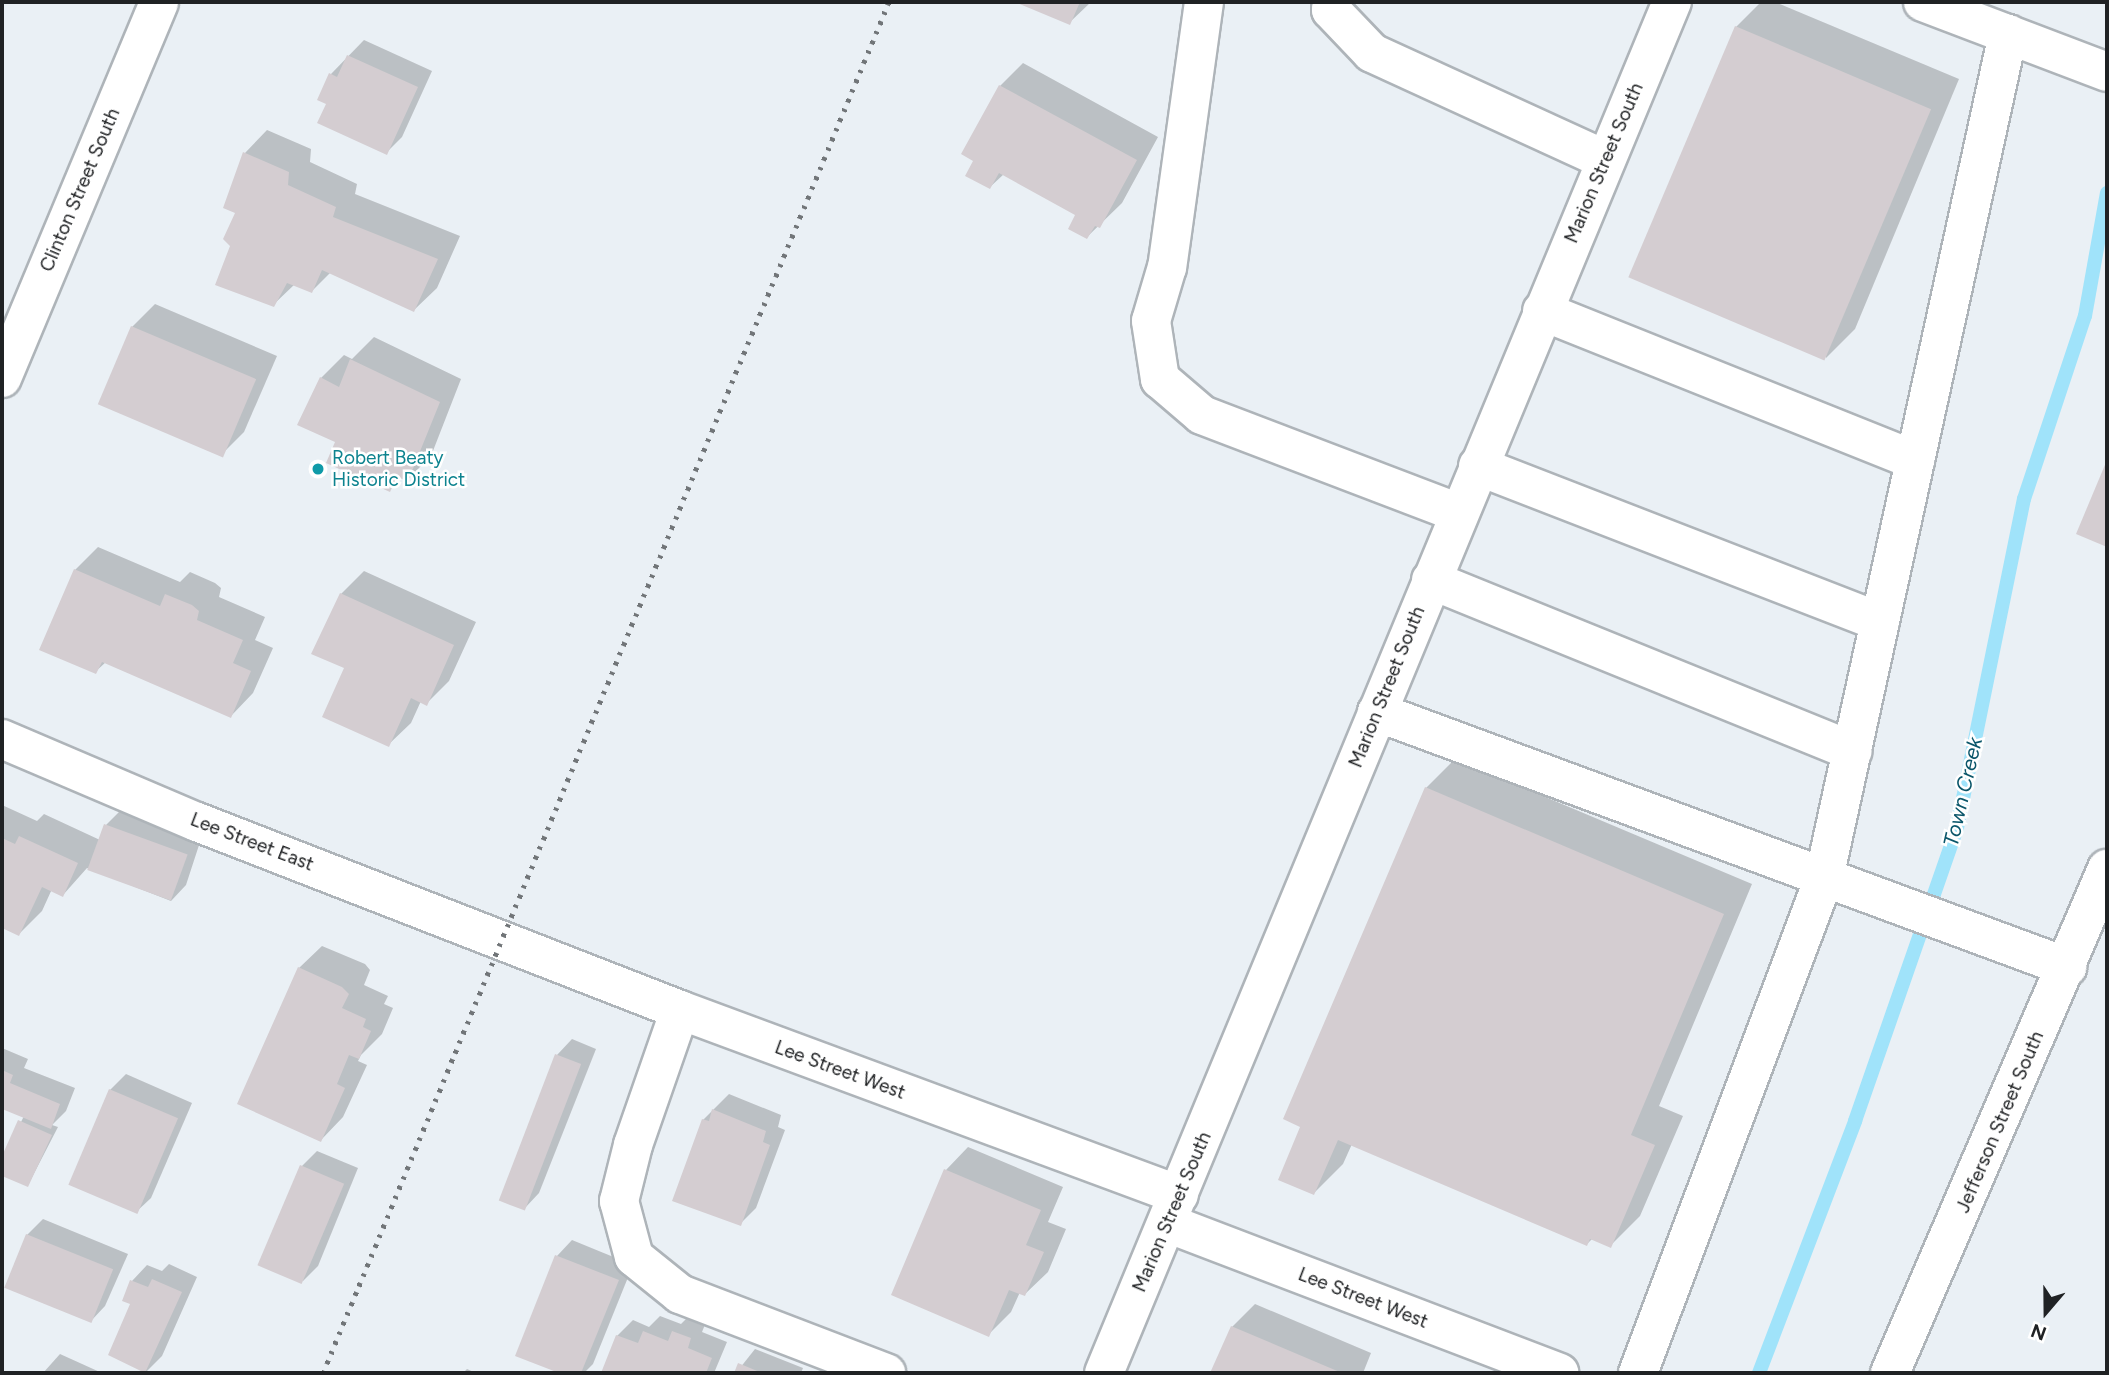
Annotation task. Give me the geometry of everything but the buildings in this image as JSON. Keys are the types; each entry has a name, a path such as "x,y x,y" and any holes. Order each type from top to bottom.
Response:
{"street":[{"name":"Clinton Street South","path":"2,378 159,2"},
{"path":"1204,2 1167,267 1151,321 1160,379 1202,415 1458,513"},
{"path":"1332,2 1331,10 1372,53 1606,160"},
{"name":"Marion Street South","path":"1104,1373 1458,513 1672,2"},
{"path":"1923,2 2090,65"},
{"path":"1638,1373 1824,878 2008,34"},
{"path":"1542,311 1915,460"},
{"path":"1478,466 1880,622"},
{"path":"1431,580 1853,751"},
{"path":"1377,712 2067,967"},
{"name":"Lee Street East","path":"2,739 197,822 504,940"},
{"name":"Jefferson Street South","path":"1891,1373 2107,869"},
{"name":"Lee Street West","path":"504,940 1173,1209 1559,1373"},
{"path":"680,1010 633,1145 619,1201 634,1257 680,1294 886,1373"}],"waterway":[{"name":"Town Creek","path":"1759,1373 1855,1121 1957,828 2024,499 2085,316 2107,193"}],"railway":[{"path":"323,1373 889,2"}],"place":[{"name":"Robert Beaty Historic District","path":"318,469"}]}
